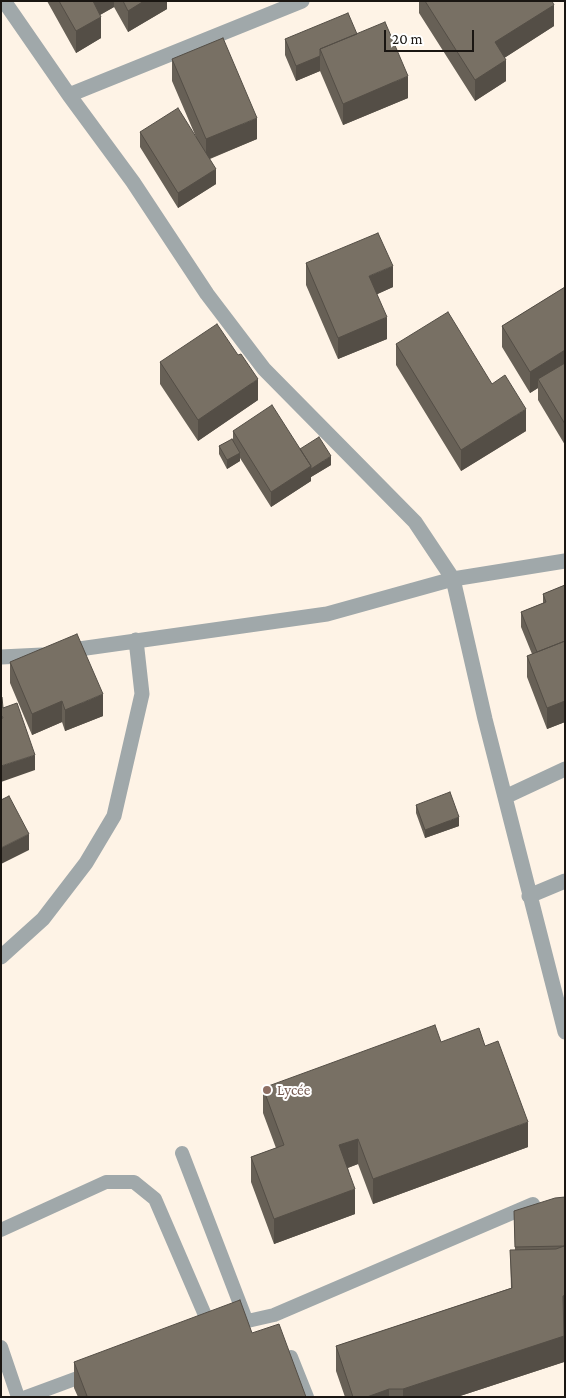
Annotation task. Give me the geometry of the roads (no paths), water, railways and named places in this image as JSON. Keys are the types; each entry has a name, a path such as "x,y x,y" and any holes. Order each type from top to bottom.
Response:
{"street":[{"path":"4,1 69,95 133,182 207,294 264,369 415,522 453,579 529,896 560,994 565,1032"},
{"path":"69,95 302,1"},
{"path":"1,657 39,655 328,614 453,579 565,562"},
{"path":"1,957 43,919 86,862 114,816 142,694 136,640"},
{"path":"505,797 565,769"},
{"path":"529,896 565,881"}],"lane":[{"path":"182,1153 246,1320"},
{"path":"1,1230 106,1182 134,1182 156,1199 207,1331 246,1320 276,1319 533,1204"},
{"path":"285,1342 307,1397"},
{"path":"1,1347 18,1397"},
{"path":"26,1397 100,1370"}],"place":[{"name":"Lycée","path":"267,1090"}]}
